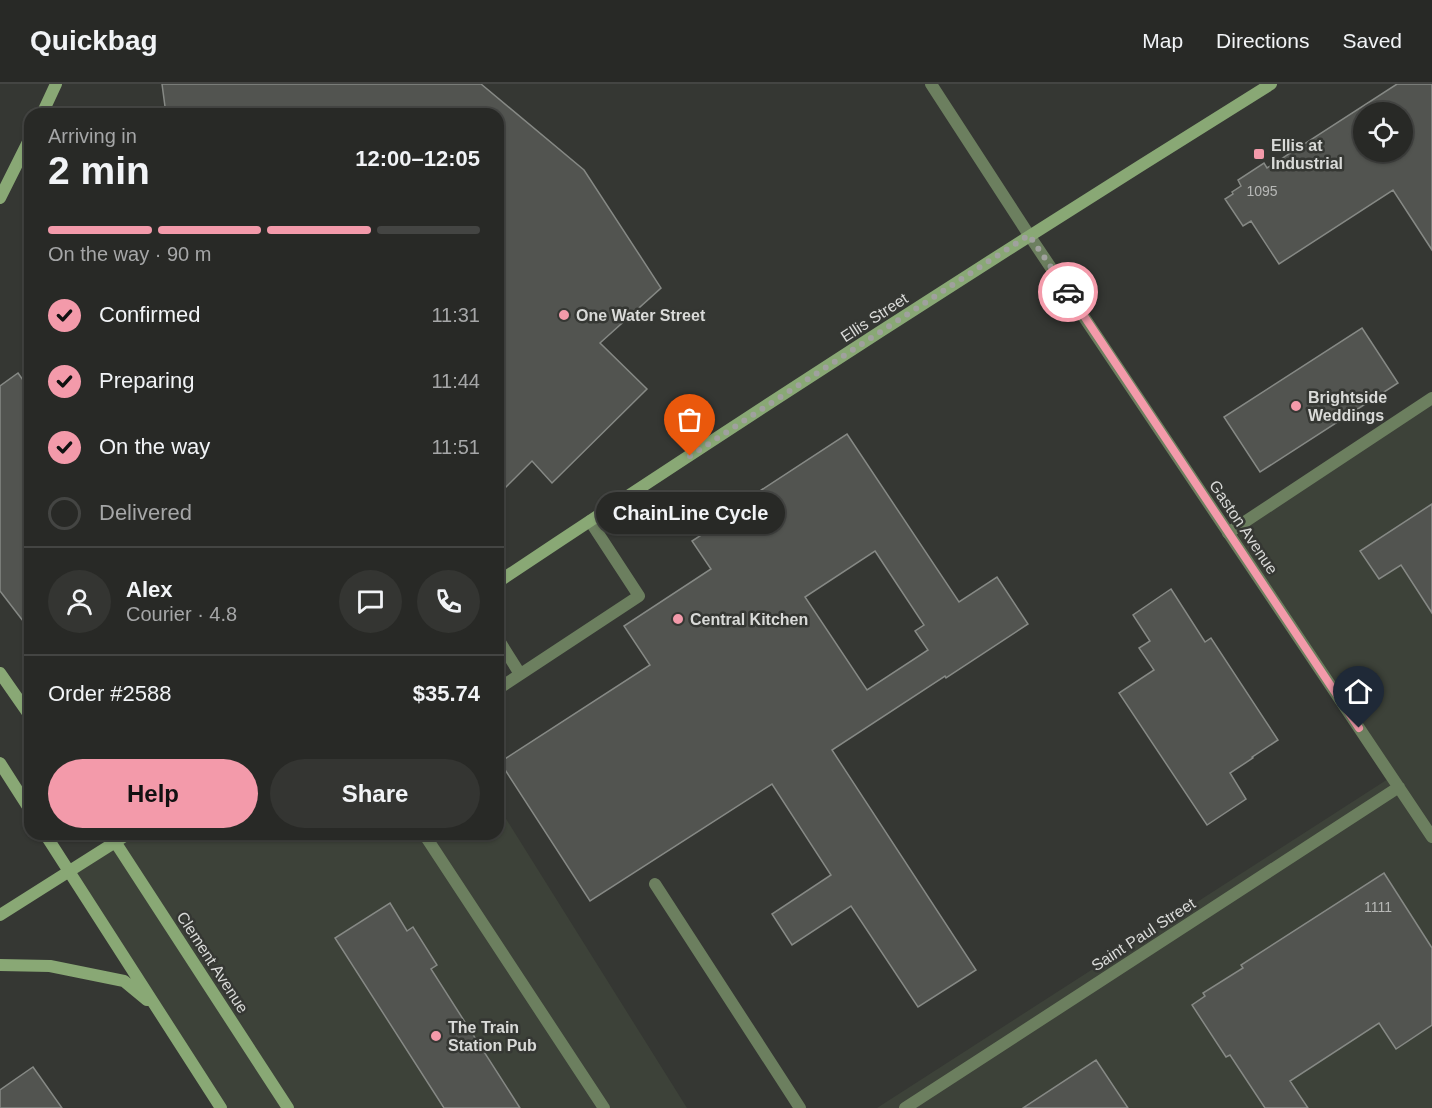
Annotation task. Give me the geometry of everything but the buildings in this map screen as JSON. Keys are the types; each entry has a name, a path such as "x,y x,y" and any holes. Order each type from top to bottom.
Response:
{"street":[{"path":"45,108 56,84"},
{"name":"Gaston Avenue","path":"931,84 1029,235 1432,837"},
{"name":"Ellis Street","path":"504,578 1029,235 1271,84"},
{"path":"0,198 24,150"},
{"path":"1228,533 1432,398"},
{"path":"504,685 639,596 590,521"},
{"path":"504,649 520,674"},
{"path":"0,673 24,707"},
{"path":"0,763 24,801"},
{"name":"Saint Paul Street","path":"905,1108 1399,787"},
{"path":"49,840 221,1108"},
{"path":"0,915 70,872 110,840"},
{"name":"Clement Avenue","path":"114,840 288,1108"},
{"path":"428,840 604,1108"},
{"path":"655,884 800,1108"},
{"path":"0,965 50,966 124,981 157,1009"}],"shaded area":[{"path":"1432,398 1432,1108 877,1108 1388,779 1231,524"},
{"path":"504,816 687,1108 221,1108 70,872 119,840 504,840"}],"way so far":[{"path":"690,456 1029,235 1068,292"}],"place":[{"name":"Ellis at Industrial","path":"1259,154"},
{"name":"One Water Street","path":"564,315"},
{"name":"Brightside Weddings","path":"1296,406"},
{"name":"ChainLine Cycle","path":"690,456"},
{"name":"Central Kitchen","path":"678,619"},
{"name":"The Train Station Pub","path":"436,1036"}],"route":[{"path":"1068,292 1359,728"}]}
